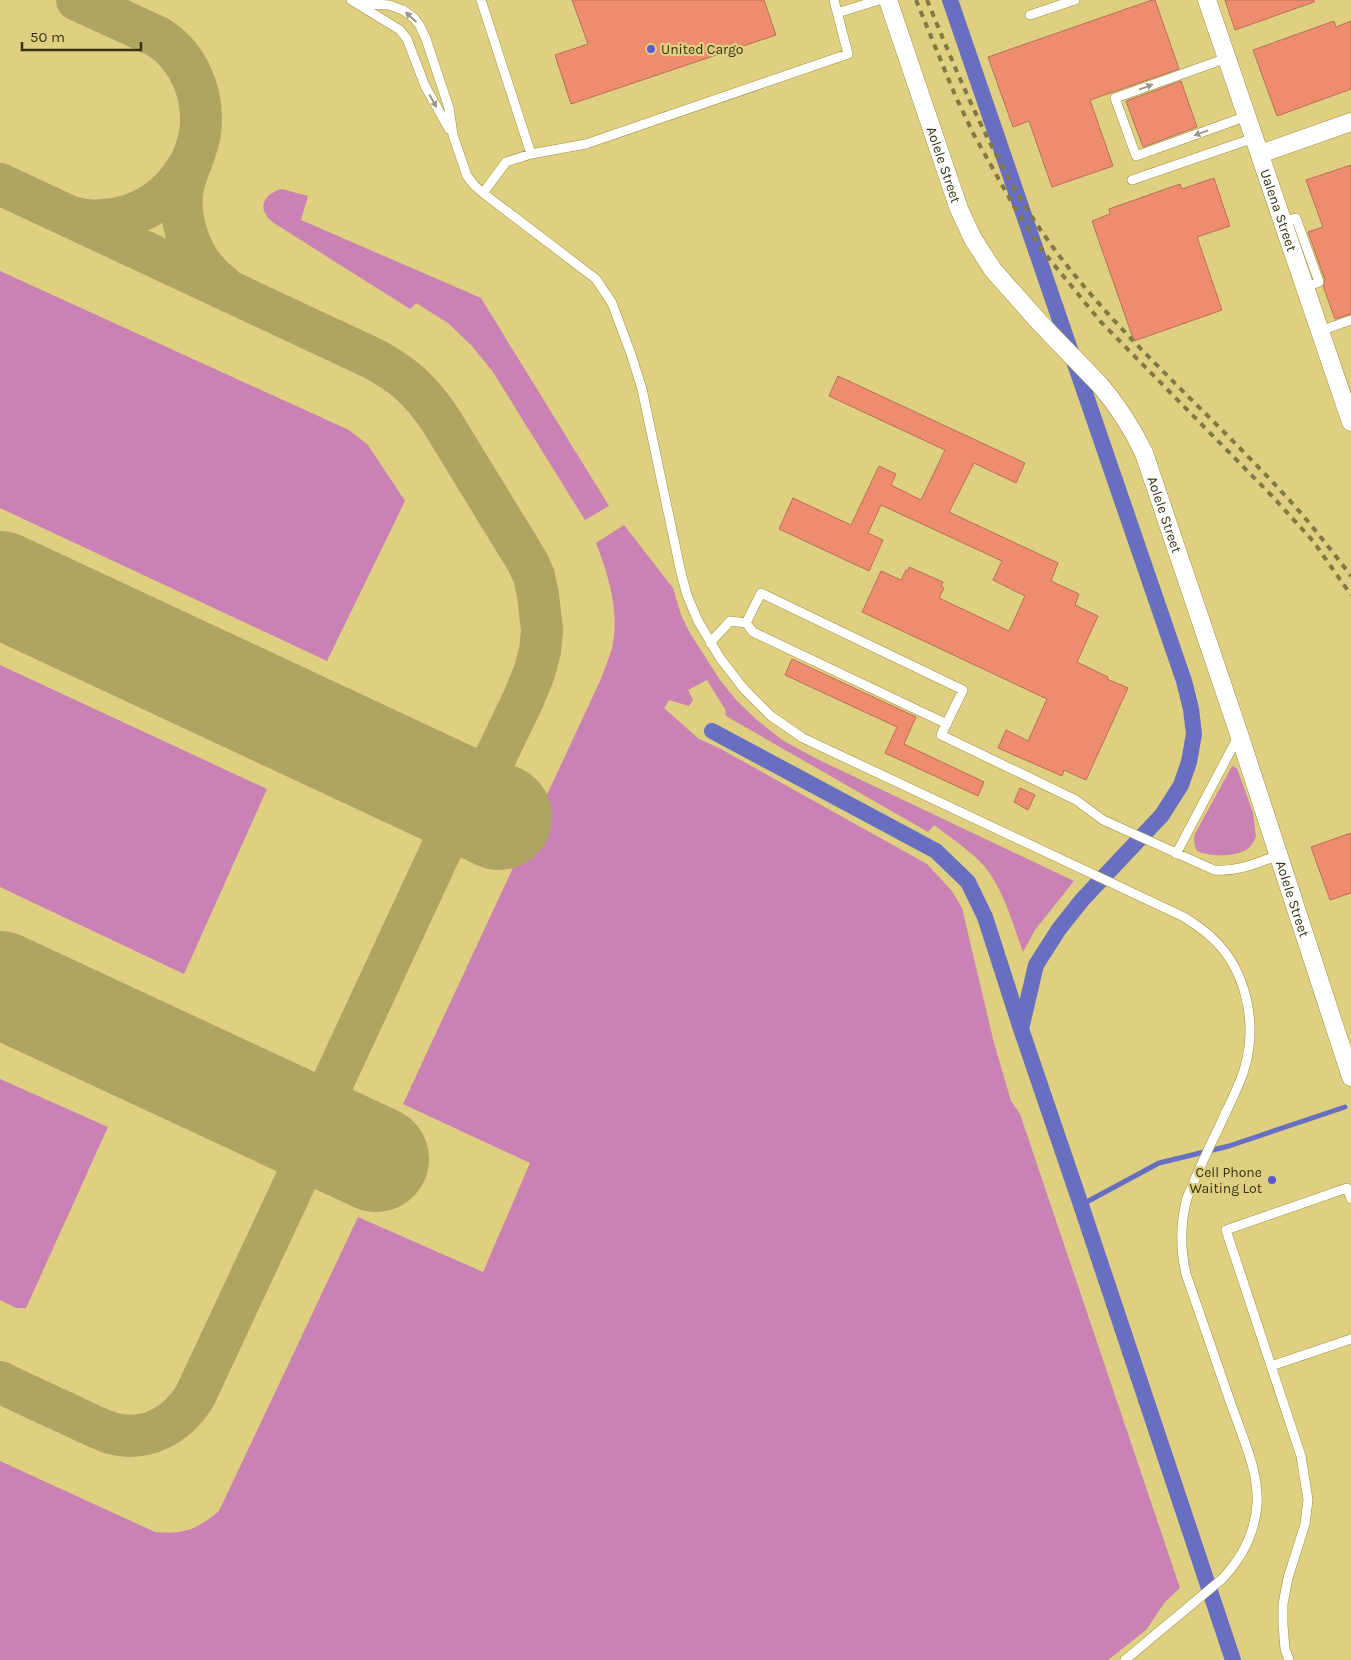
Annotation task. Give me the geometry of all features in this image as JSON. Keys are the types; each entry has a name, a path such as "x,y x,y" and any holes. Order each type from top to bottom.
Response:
{"street":[{"name":"Aolele Street","path":"888,0 966,224 973,239 993,270 1040,323 1100,385 1125,418 1147,462 1239,734 1351,1077"},
{"name":"Ualena Street","path":"1207,0 1351,422"},
{"path":"1257,146 1351,122"}],"lane":[{"path":"481,0 531,154"},
{"path":"483,192 506,162 531,154 586,144 848,54 834,0"},
{"path":"837,13 879,0"},
{"path":"1030,15 1075,0"},
{"path":"355,2 390,3 414,18 426,39 449,108 453,135 467,176 474,185 596,279 612,303 642,389 687,595 710,643 756,703 803,738 1184,917 1212,937 1232,964 1245,993 1251,1026 1248,1057 1238,1088 1193,1182 1187,1198 1181,1228 1183,1258 1195,1300 1246,1445 1256,1487 1257,1503 1252,1534 1237,1561 1222,1579 1125,1660"},
{"path":"355,2 382,21 400,30 406,39 425,86 453,135"},
{"path":"382,21 390,3"},
{"path":"1227,58 1115,98 1136,156 1247,116"},
{"path":"1132,180 1257,146"},
{"path":"1320,331 1351,320"},
{"path":"746,624 761,593 963,690 941,735 1076,800 1103,820 1176,854 1214,870 1226,871 1239,869 1279,855"},
{"path":"710,643 730,621 746,624 752,632 947,724"},
{"path":"1176,854 1239,734"},
{"path":"1289,1660 1285,1648 1283,1604 1288,1578 1305,1524 1308,1500 1301,1456 1226,1230 1347,1188 1351,1199"},
{"path":"1271,1366 1351,1339"}],"shaded area":[{"path":"282,189 308,196 301,220 481,298 609,506 585,520 493,372 472,346 448,323 416,303 410,309 270,220 264,209 265,201 270,194"},
{"path":"0,271 349,430 368,445 405,501 327,661 0,508"},
{"path":"624,525 673,588 681,615 691,635 720,680 737,701 782,740 817,759 1074,881 1035,930 1023,952 1007,908 992,876 973,855 934,825 928,832 726,716 725,709 707,680 688,690 693,700 689,706 669,700 664,708 699,739 719,748 927,864 952,891 962,908 994,1043 1011,1101 1020,1114 1180,1588 1165,1602 1146,1630 1108,1660 0,1660 0,1461 155,1532 174,1533 190,1529 219,1511 358,1217 483,1272 530,1163 403,1104 600,681 612,648 615,621 609,582 596,543"},
{"path":"0,665 267,789 184,974 0,887"},
{"path":"1232,766 1237,768 1253,813 1256,837 1248,849 1235,854 1215,855 1197,851 1194,842 1195,834"},
{"path":"0,1079 108,1127 26,1308 16,1308 0,1300"}],"building":[{"name":"United Cargo","path":"572,0 764,0 776,35 571,104 555,55 588,44"},
{"path":"1155,0 1179,69 1090,100 1113,166 1052,187 1029,121 1013,127 988,57"},
{"path":"1225,0 1314,0 1314,2 1235,30"},
{"path":"1334,21 1336,27 1351,21 1351,89 1277,116 1253,50"},
{"path":"1181,81 1197,127 1143,147 1126,101"},
{"path":"1351,165 1351,314 1335,319 1323,286 1325,280 1308,232 1323,227 1306,180"},
{"path":"1214,178 1230,226 1197,237 1222,310 1134,341 1092,221 1110,214 1109,209 1180,184 1182,189"},
{"path":"838,376 1025,463 1016,483 974,463 949,512 1058,563 1051,581 1079,594 1075,605 1098,616 1077,662 1108,677 1107,679 1128,688 1086,780 1064,770 1062,776 998,748 1006,730 1028,741 1047,699 862,612 881,571 901,580 909,567 943,582 941,586 944,588 939,598 1009,631 1025,596 993,580 1002,561 881,505 868,533 883,540 869,571 779,529 793,498 851,525 879,466 896,474 891,485 921,500 945,450 829,396"},
{"path":"792,659 916,717 904,744 984,782 978,796 885,753 897,727 785,675"},
{"path":"1020,788 1035,795 1028,810 1014,802"},
{"path":"1351,833 1351,893 1330,900 1311,847"}],"waterway":[{"path":"950,0 1184,681 1191,709 1194,734 1189,762 1181,785 1162,815 1082,900 1059,929 1036,965 1021,1029"},
{"path":"712,731 936,851 968,882 985,917 1233,1660"},
{"path":"1081,1205 1159,1163 1229,1146 1345,1107"}],"taxiway":[{"path":"77,0 158,37 169,45 187,66 197,92 201,119 199,140 183,187 182,215 189,242 195,254 203,266 222,285"},
{"path":"76,218 93,221 117,218 142,210 164,196 189,165"},
{"path":"0,184 374,359 411,384 440,419 527,561 534,576 542,630 540,651 534,673 523,700 495,758 441,850 334,1080 295,1182 195,1396 188,1406 170,1423 159,1429 136,1436 124,1435 100,1429 0,1382"}],"runway":[{"path":"0,584 499,817"},
{"path":"0,984 376,1159"}],"railway":[{"path":"916,0 955,95 974,135 1016,210 1042,250 1100,321 1272,496 1313,541 1351,595"},
{"path":"927,0 985,134 1020,197 1061,258 1112,319 1289,499 1351,576"}],"place":[{"name":"United Cargo","path":"651,49"},
{"name":"Cell Phone Waiting Lot","path":"1272,1180"}]}
